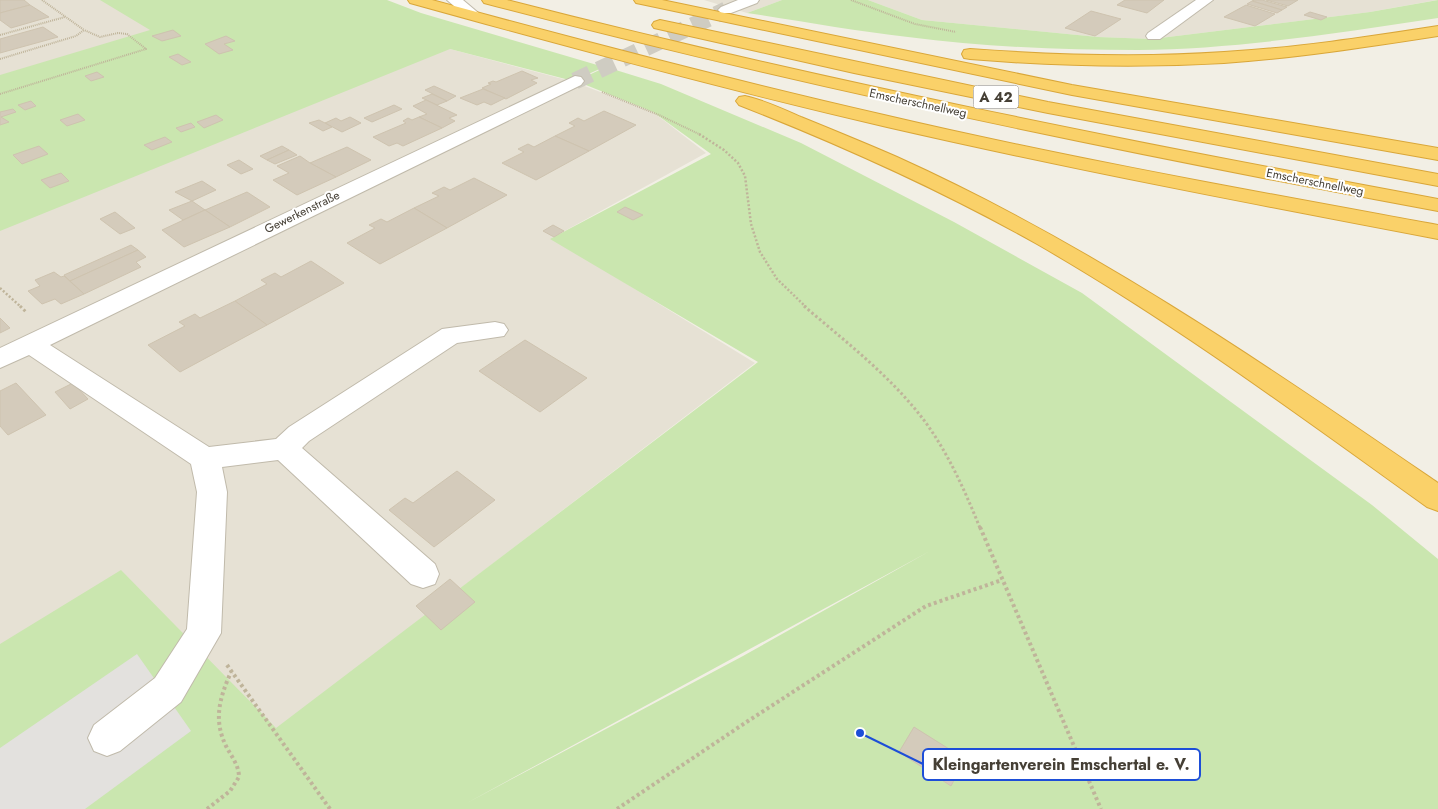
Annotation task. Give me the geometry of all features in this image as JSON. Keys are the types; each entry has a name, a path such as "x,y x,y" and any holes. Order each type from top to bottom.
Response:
{"highway":[{"path":"415,0 629,58 886,121 1107,169 1438,232"},
{"name":"Emscherschnellweg","path":"489,0 718,58 920,104 1119,145 1438,204"},
{"path":"556,0 587,8"},
{"path":"641,0 1072,90 1438,154"},
{"name":"Emscherschnellweg","path":"643,21 952,89 1124,123 1438,180"},
{"path":"778,30 935,51 1010,58 1087,61 1225,57 1306,50 1438,31"},
{"path":"629,58 747,102 861,148 963,196 1094,268 1262,376 1438,499"}],"street":[{"path":"454,0 474,16"},
{"path":"726,10 752,0"},
{"path":"1154,36 1206,0"},
{"name":"Gewerkenstraße","path":"0,359 575,82"},
{"path":"30,344 205,458 284,448 299,434 451,335 495,330"},
{"path":"284,448 423,574"},
{"path":"106,738 168,690 204,633 212,492 205,458"}],"path":[{"path":"0,94 146,49 127,34 118,33 100,37 84,30 42,0"},
{"path":"0,35 66,17"},
{"path":"0,59 76,36 84,30"},
{"path":"575,82 676,122 709,141 738,164 745,177 750,220 756,246 778,281 896,388 924,421 959,476 1101,809"},
{"path":"617,809 748,721 926,606 1002,580"},
{"path":"206,809 235,786 239,776 238,768 221,739 218,722 218,700 232,671 330,809"}],"shaded area":[{"path":"0,0 294,0 450,49 574,82 653,112 706,153 552,238 755,363 274,731 0,644"},
{"path":"704,0 782,0 747,13"},
{"path":"868,0 1437,0 1370,12 1152,39 1098,37 922,20"},
{"path":"137,654 191,731 85,809 0,809 0,748"}],"green space":[{"path":"100,0 387,0 421,13 604,67 573,81 450,49 0,231 0,75 150,30"},
{"path":"782,0 868,0 922,20 1098,37 1152,39 1370,12 1438,0 1438,18 1326,34 1213,47 1138,50 1081,49 994,46 937,40 868,32 747,13"},
{"path":"606,67 661,84 801,143 954,222 1082,293 1372,505 1438,559 1438,809 0,809 0,644 121,570 276,728 758,362 550,239 711,154 653,112 576,81","holes":["930,551 743,656 465,804"]}],"building":[{"path":"0,0 24,0 30,5 0,13"},
{"path":"1125,0 1164,0 1147,13 1117,5"},
{"path":"1266,0 1298,0 1288,6"},
{"path":"1252,1 1287,7 1282,10"},
{"path":"1252,1 1282,10 1277,13 1247,4"},
{"path":"30,5 49,17 11,28 0,20 0,13"},
{"path":"1246,5 1275,14 1255,26 1224,17"},
{"path":"1091,11 1121,19 1095,36 1065,28"},
{"path":"1310,12 1327,17 1321,20 1304,15"},
{"path":"43,27 58,37 0,53 0,39"},
{"path":"173,30 181,36 162,41 152,36"},
{"path":"226,36 235,41 224,44 233,50 219,54 205,44"},
{"path":"178,54 191,62 182,65 169,57"},
{"path":"522,71 538,78 531,80 537,83 506,99 482,88 491,84 488,83 496,82"},
{"path":"97,72 104,77 91,81 85,76"},
{"path":"434,86 456,96 447,101 425,90"},
{"path":"483,89 505,98 491,105 484,102 477,105 460,98"},
{"path":"432,94 447,101 437,105 422,98"},
{"path":"426,100 457,115 449,118 455,121 442,128 419,117 427,114 413,106"},
{"path":"31,101 36,106 25,110 18,105"},
{"path":"394,105 402,109 372,122 364,118"},
{"path":"13,109 16,112 1,117 9,122 0,125 0,112"},
{"path":"604,111 636,125 589,151 555,136 575,126 569,123 578,118 584,121"},
{"path":"78,114 85,120 67,126 60,120"},
{"path":"216,115 223,120 204,128 197,122"},
{"path":"350,117 361,123 342,132 325,123 336,118 341,121"},
{"path":"419,117 442,128 403,146 397,143 389,146 373,137 406,123 403,121 408,118 412,120"},
{"path":"319,120 332,127 323,131 309,123"},
{"path":"191,123 195,127 181,132 176,128"},
{"path":"555,136 589,151 536,180 502,163 524,152 518,149 528,144 534,147"},
{"path":"165,137 172,142 152,150 144,145"},
{"path":"39,146 48,154 22,164 13,155"},
{"path":"282,146 289,150 267,160 260,156"},
{"path":"347,147 371,160 336,177 310,163"},
{"path":"289,150 297,155 275,164 267,160"},
{"path":"300,156 336,177 297,195 273,180 289,173 277,166"},
{"path":"239,160 253,169 241,174 227,165"},
{"path":"61,173 69,181 50,188 41,180"},
{"path":"474,178 507,195 447,228 414,208 439,196 432,193 444,187 450,190"},
{"path":"202,181 216,190 192,201 175,192"},
{"path":"247,192 270,207 230,227 205,210"},
{"path":"192,201 205,210 183,220 169,210"},
{"path":"625,207 643,215 633,220 617,212"},
{"path":"414,208 447,228 380,264 347,243 375,228 369,225 381,219 387,222"},
{"path":"205,210 230,227 184,247 162,230"},
{"path":"115,212 135,228 120,234 100,219"},
{"path":"553,225 564,231 554,237 543,231"},
{"path":"131,245 138,250 70,281 64,275"},
{"path":"138,250 146,257 136,262 141,267 84,294 70,281"},
{"path":"311,261 344,283 267,325 235,301 267,284 261,280 275,273 281,277"},
{"path":"54,272 61,277 64,276 84,294 61,304 55,299 42,304 28,291 40,286 35,280"},
{"path":"235,301 267,325 180,372 148,345 185,326 179,322 195,314 200,318"},
{"path":"0,318 10,328 0,333"},
{"path":"525,340 587,378 540,412 479,371"},
{"path":"16,383 46,415 8,435 0,426 0,391"},
{"path":"73,383 88,399 70,409 55,392"},
{"path":"457,471 495,500 434,547 389,510 405,498 413,503"},
{"path":"450,579 475,602 441,630 416,606"},
{"path":"914,727 965,759 951,786 899,752"}],"tunnel":[{"path":"575,81 726,10"}],"place":[{"name":"Kleingartenverein Emschertal e. V.","path":"860,733"}]}
